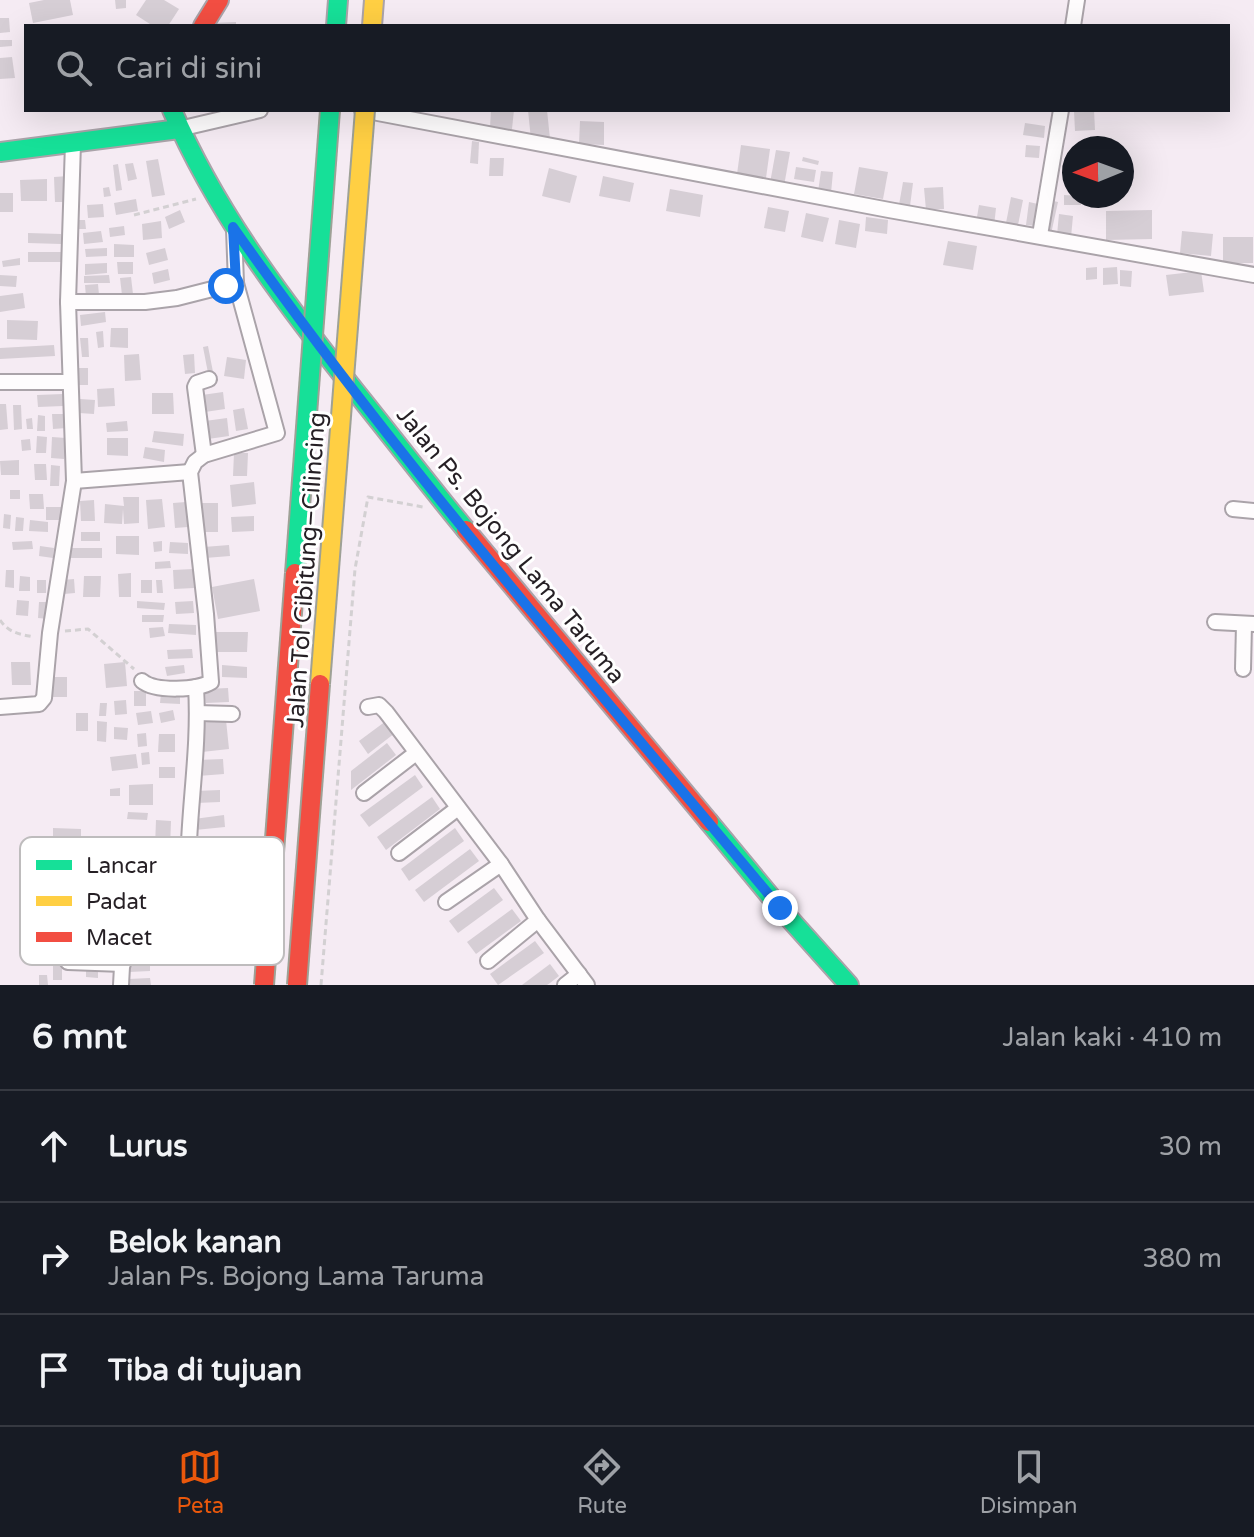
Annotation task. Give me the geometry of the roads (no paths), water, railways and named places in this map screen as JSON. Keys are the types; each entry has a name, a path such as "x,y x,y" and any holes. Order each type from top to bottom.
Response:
{"main road":[{"path":"204,24 219,0"},
{"path":"336,24 338,0"},
{"path":"372,24 374,0"},
{"name":"Jalan Ps. Bojong Lama Taruma","path":"173,112 233,227 295,315 451,512 780,908 849,985"},
{"name":"Jalan Tol Cibitung–Cilincing","path":"275,837 330,112"},
{"name":"Jalan Tol Cibitung–Cilincing","path":"297,985 364,112"},
{"path":"0,152 179,129"},
{"name":"Jalan Tol Cibitung–Cilincing","path":"264,985 266,965"}],"street":[{"path":"1073,24 1077,0"},
{"path":"179,129 251,112"},
{"path":"374,112 889,210 1254,275"},
{"path":"1040,235 1061,112"},
{"path":"0,707 42,701 74,481 68,302 73,143"},
{"path":"142,681 154,689 209,684 211,669 190,472 195,462 204,455 277,433 236,283 233,227"},
{"path":"68,302 145,302 177,298 236,283"},
{"path":"204,455 195,387 197,383 209,379"},
{"path":"0,382 70,382"},
{"path":"74,481 190,472"},
{"path":"1233,509 1254,511"},
{"path":"1215,622 1249,624 1243,669"},
{"path":"188,837 196,687"},
{"path":"368,707 375,704 382,707 501,864 583,980 565,985"},
{"path":"197,713 232,714"},
{"path":"364,793 416,753"},
{"path":"399,853 458,808"},
{"path":"446,902 501,864"},
{"path":"488,961 538,920"},
{"path":"121,985 123,965"}]}
